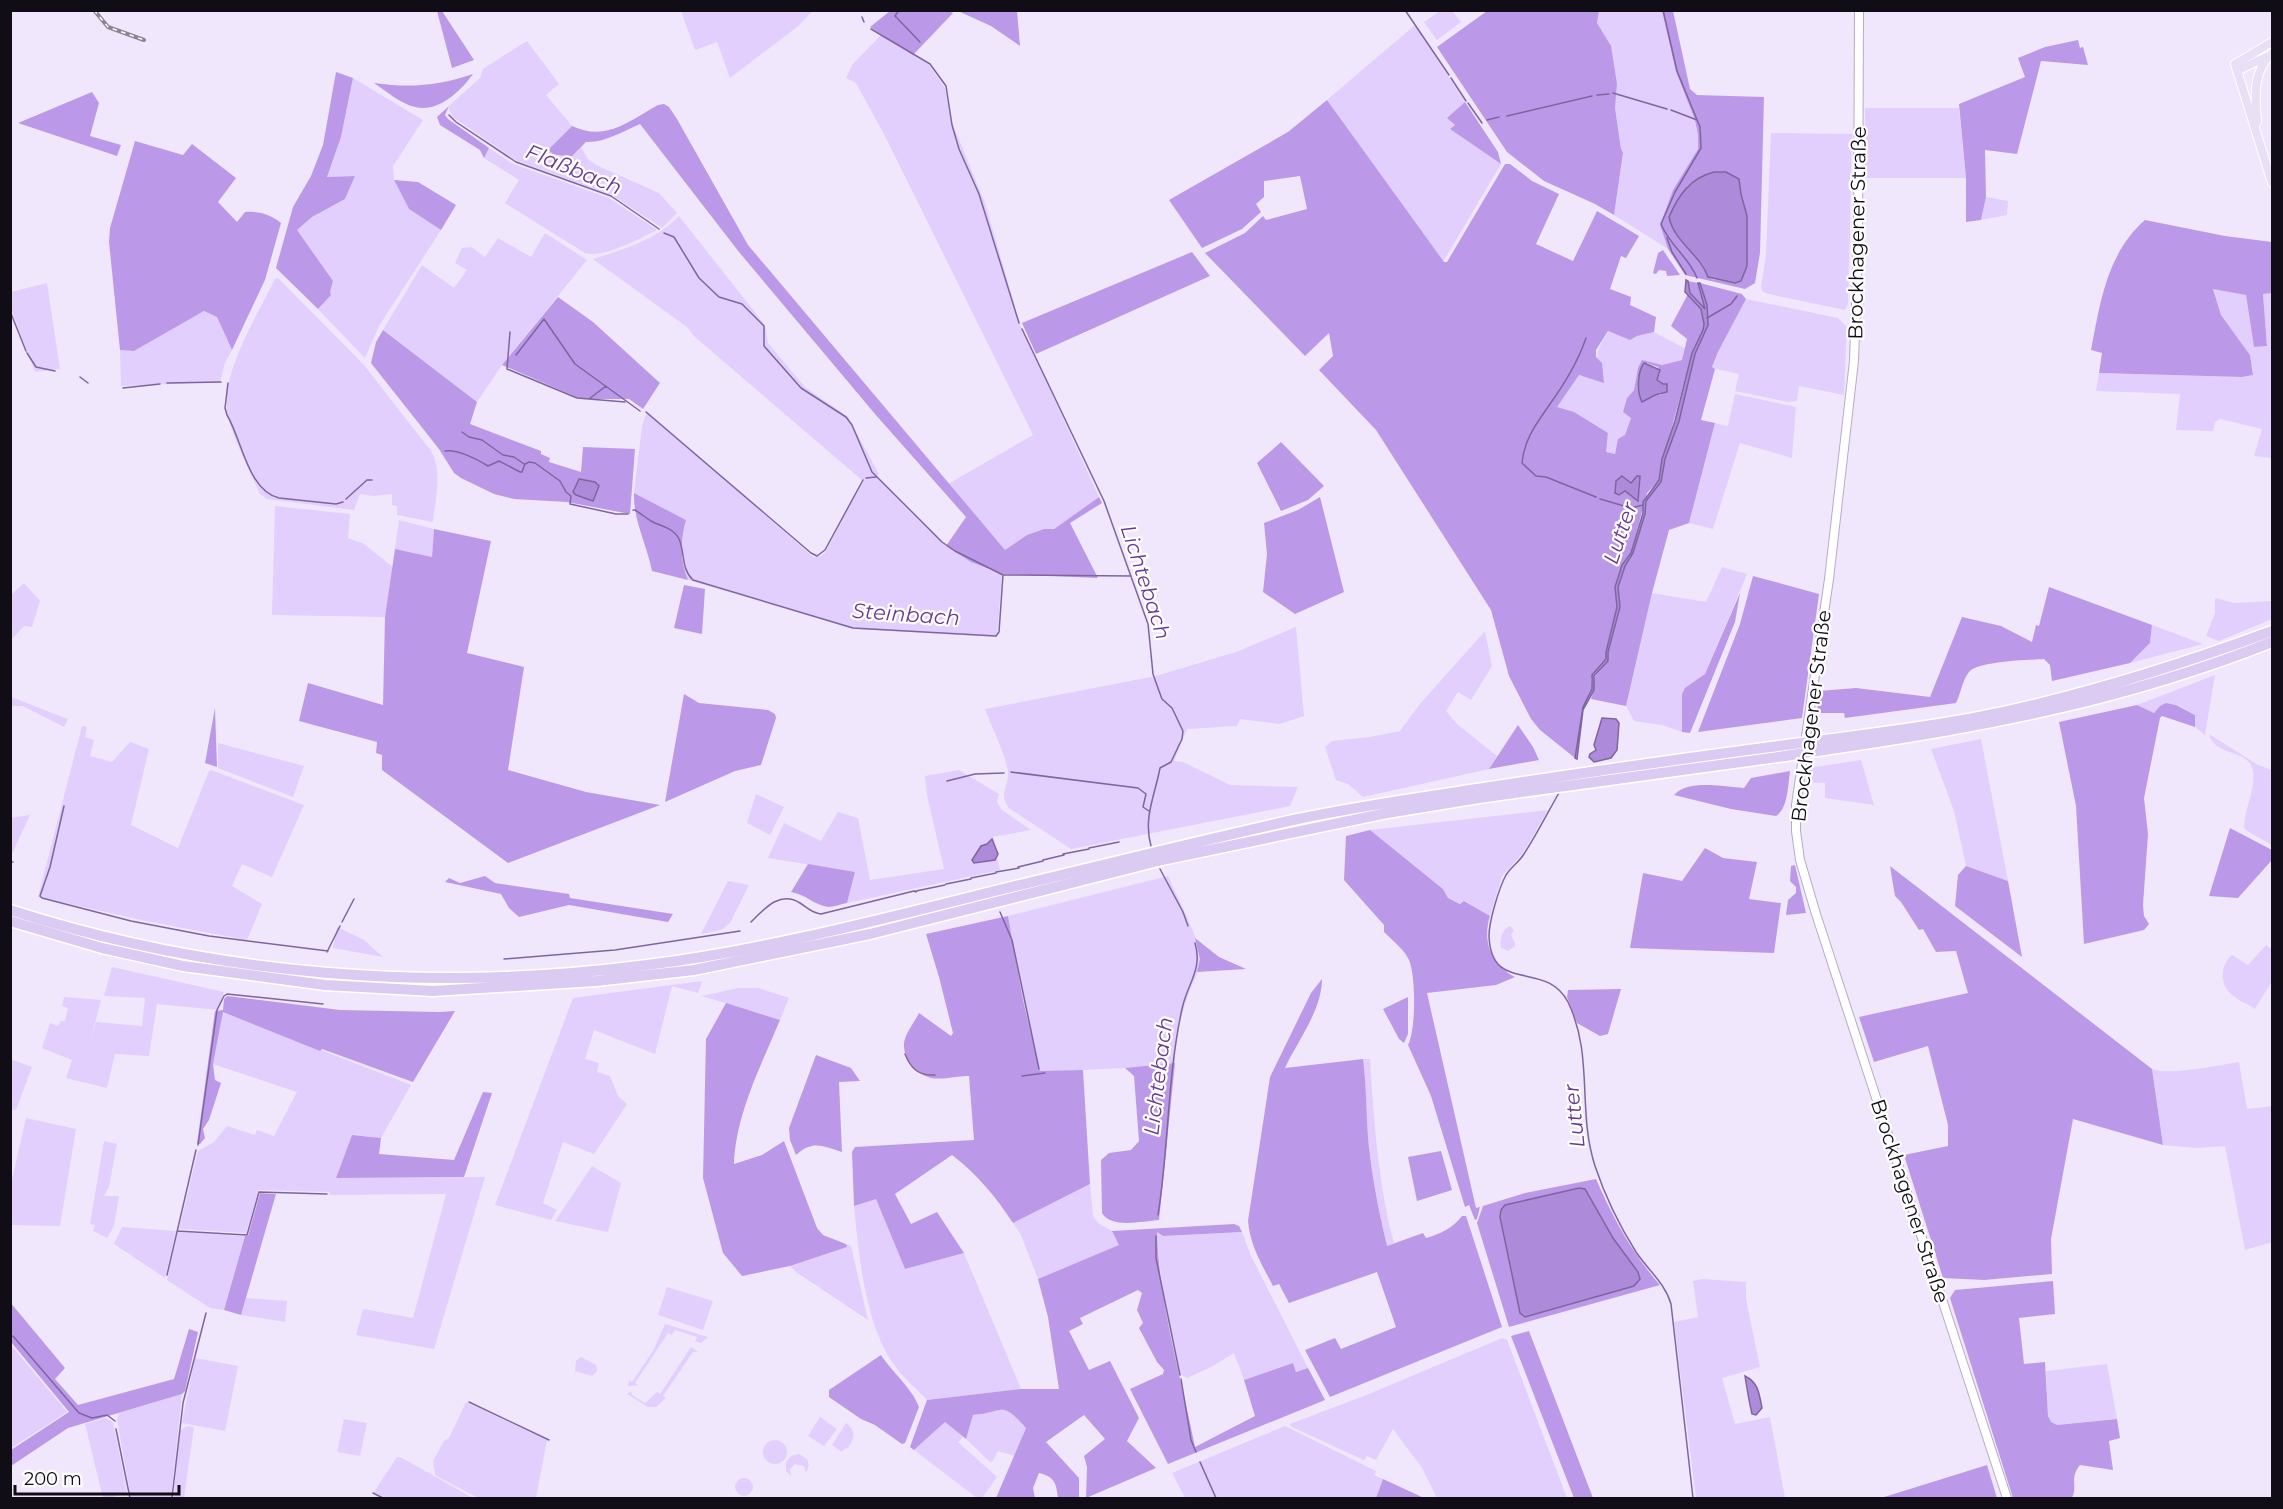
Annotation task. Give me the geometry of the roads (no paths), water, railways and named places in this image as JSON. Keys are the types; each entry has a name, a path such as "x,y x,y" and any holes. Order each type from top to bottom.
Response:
{"highway":[{"path":"10,910 146,946 238,963 322,974 420,979 511,976 646,966 836,931 1394,800 1635,776 1980,717 2142,676 2272,631"},
{"path":"1825,745 1924,736 2046,712 2139,688 2272,642"},
{"path":"1534,785 1628,766 1786,751"},
{"path":"10,921 142,958 234,974 325,985 401,990 512,988 694,970 870,934 1155,857"}],"main road":[{"name":"Brockhagener Straße","path":"1859,10 1858,245 1854,361 1829,579 1796,805 1798,846 1800,861 1816,914 2007,1498"},
{"path":"2236,68 2272,42"},
{"path":"2236,68 2272,53"},
{"path":"2259,140 2254,92 2263,65 2272,53"},
{"path":"2236,68 2272,183"}],"waterway":[{"path":"897,18 895,16 899,10"},
{"path":"1405,10 1449,75"},
{"name":"Lutter","path":"1663,10 1677,71 1700,127 1701,148 1675,192 1661,224 1697,278"},
{"path":"862,17 864,22"},
{"path":"898,19 920,42"},
{"name":"Lichtebach","path":"871,29 930,64 946,86 952,125 959,149 979,194 1019,323"},
{"path":"1451,78 1466,101"},
{"path":"1613,93 1667,109"},
{"path":"1597,95 1609,94"},
{"path":"1507,116 1592,96"},
{"path":"1468,103 1482,123"},
{"path":"1671,110 1697,120"},
{"name":"Flaßbach","path":"449,115 516,162 611,196 659,229"},
{"path":"1487,120 1499,117"},
{"name":"Flaßbach","path":"664,233 674,237 699,278 719,297 742,304 764,326 764,346 801,388 846,417 852,425 872,472 942,542 1003,575 1131,576"},
{"path":"1667,238 1672,252 1686,274"},
{"path":"1707,318 1731,304 1737,296"},
{"name":"Steinbach","path":"10,311 26,351"},
{"path":"516,355 544,319 575,364 640,411"},
{"name":"Lichtebach","path":"1022,329 1104,501 1148,624 1153,674 1162,699 1172,708 1183,731 1182,739 1171,762 1160,768 1149,816 1151,846"},
{"path":"510,332 507,369 577,398 625,402"},
{"path":"1586,338 1571,372 1532,432 1525,446 1522,463 1536,476 1546,477 1596,497"},
{"name":"Steinbach","path":"27,353 36,367 55,371"},
{"name":"Steinbach","path":"80,377 88,383"},
{"name":"Steinbach","path":"167,383 221,382"},
{"name":"Steinbach","path":"228,383 225,408 227,415 247,463 260,486 279,498 336,504 343,502"},
{"name":"Steinbach","path":"123,388 160,384"},
{"path":"589,399 606,386"},
{"path":"646,412 817,556 825,550 863,480"},
{"path":"462,432 469,437 482,440 503,455 514,457 524,464"},
{"name":"Steinbach","path":"445,451 461,453 488,466 499,461 520,472 525,464 535,463 560,481 571,496 570,504 616,514 628,514"},
{"path":"866,478 876,477"},
{"name":"Steinbach","path":"346,499 367,480 372,480"},
{"path":"1600,499 1631,508 1643,505"},
{"name":"Steinbach","path":"633,510 677,535 685,566 693,580 853,628 996,636 999,632 1003,575"},
{"path":"1011,772 1138,788 1146,794 1143,807 1149,811"},
{"path":"947,781 975,774 1004,773"},
{"name":"Lutter","path":"1560,791 1524,854 1503,881 1489,930 1492,954 1499,965 1509,971 1547,982 1558,989 1568,1002 1576,1022 1581,1043 1587,1124 1595,1166 1624,1231 1636,1252 1665,1290 1671,1304 1693,1498"},
{"path":"64,806 50,867 40,896 42,898 131,921 209,936 328,951"},
{"path":"1089,848 1119,842"},
{"path":"1063,854 1089,849"},
{"path":"1043,860 1064,855"},
{"path":"1018,867 1043,861"},
{"path":"996,872 1019,868"},
{"name":"Lichtebach","path":"1160,869 1188,926"},
{"path":"971,878 996,873"},
{"path":"946,884 971,879"},
{"path":"916,891 945,885"},
{"path":"751,922 779,900 793,900 821,914 916,892"},
{"path":"342,922 354,899"},
{"path":"1000,912 1012,940 1039,1069"},
{"path":"327,952 340,926"},
{"path":"504,959 615,950 740,931"},
{"name":"Lichtebach","path":"1158,1215 1173,1060 1184,1000 1196,969 1195,943"},
{"path":"198,1145 217,1010 224,996 227,994 323,1004"},
{"path":"905,1054 910,1064 920,1073 935,1075"},
{"path":"1022,1076 1045,1073"},
{"path":"167,1275 196,1150"},
{"path":"177,1231 247,1235 259,1192 327,1194"},
{"name":"Lichtebach","path":"1156,1236 1156,1258 1180,1375"},
{"path":"172,1498 183,1403 206,1313"},
{"path":"13,1336 79,1413 92,1418 107,1415 115,1421"},
{"name":"Lichtebach","path":"1181,1379 1191,1440 1196,1452"},
{"path":"469,1402 549,1440"},
{"path":"116,1429 130,1498"},
{"name":"Lichtebach","path":"1200,1462 1216,1498"},
{"path":"373,1493 383,1498"}],"railway":[{"path":"94,10 108,27 144,40"}]}
